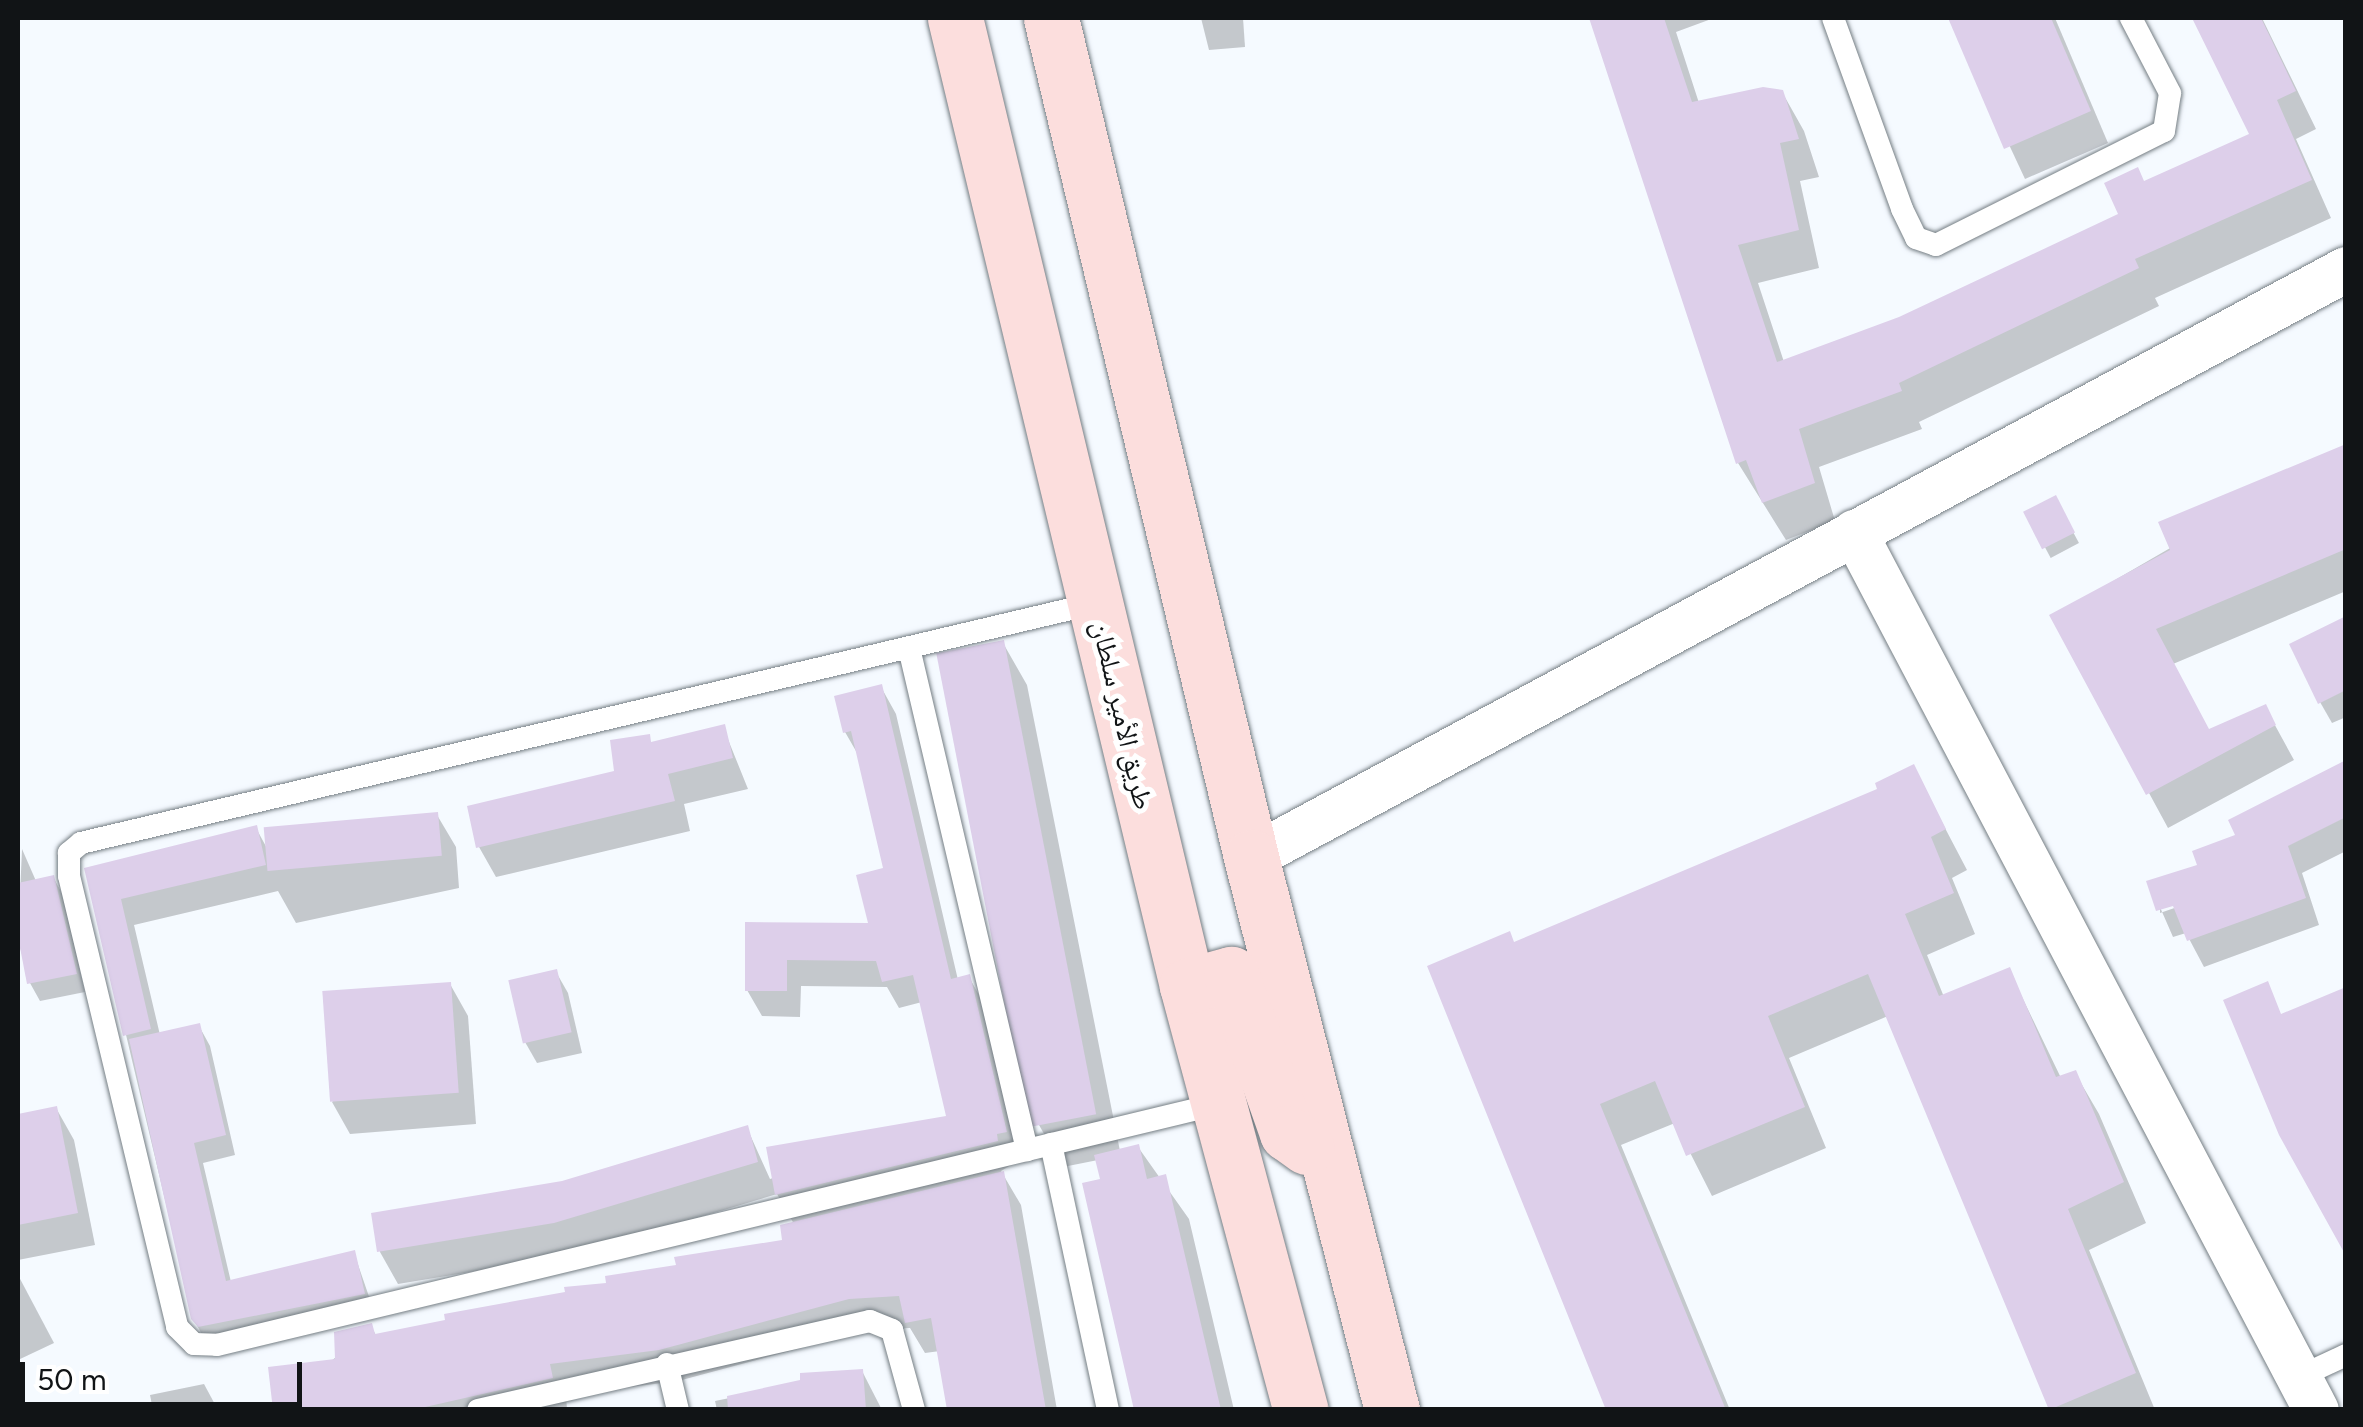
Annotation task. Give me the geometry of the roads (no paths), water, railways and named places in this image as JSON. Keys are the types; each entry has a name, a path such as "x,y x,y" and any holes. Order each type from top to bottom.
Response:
{"main road":[{"name":"طريق الأمير سلطان","path":"955,18 1188,986 1302,1410"},
{"path":"1052,18 1251,857 1392,1410"},
{"path":"1188,986 1231,974 1287,1133 1332,1168"}],"street":[{"path":"1251,857 2346,269"},
{"path":"1854,532 2308,1393"}],"lane":[{"path":"1833,18 1902,210 1916,238 1936,246 2164,131 2170,93 2131,18"},
{"path":"1096,604 81,843 69,853 70,876 177,1327 194,1344 218,1345 1219,1103"},
{"path":"909,648 1027,1150"},
{"path":"1051,1144 1108,1410"},
{"path":"478,1410 870,1320 892,1330 914,1410"},
{"path":"2308,1393 2346,1355"},
{"path":"667,1364 678,1410"}]}
